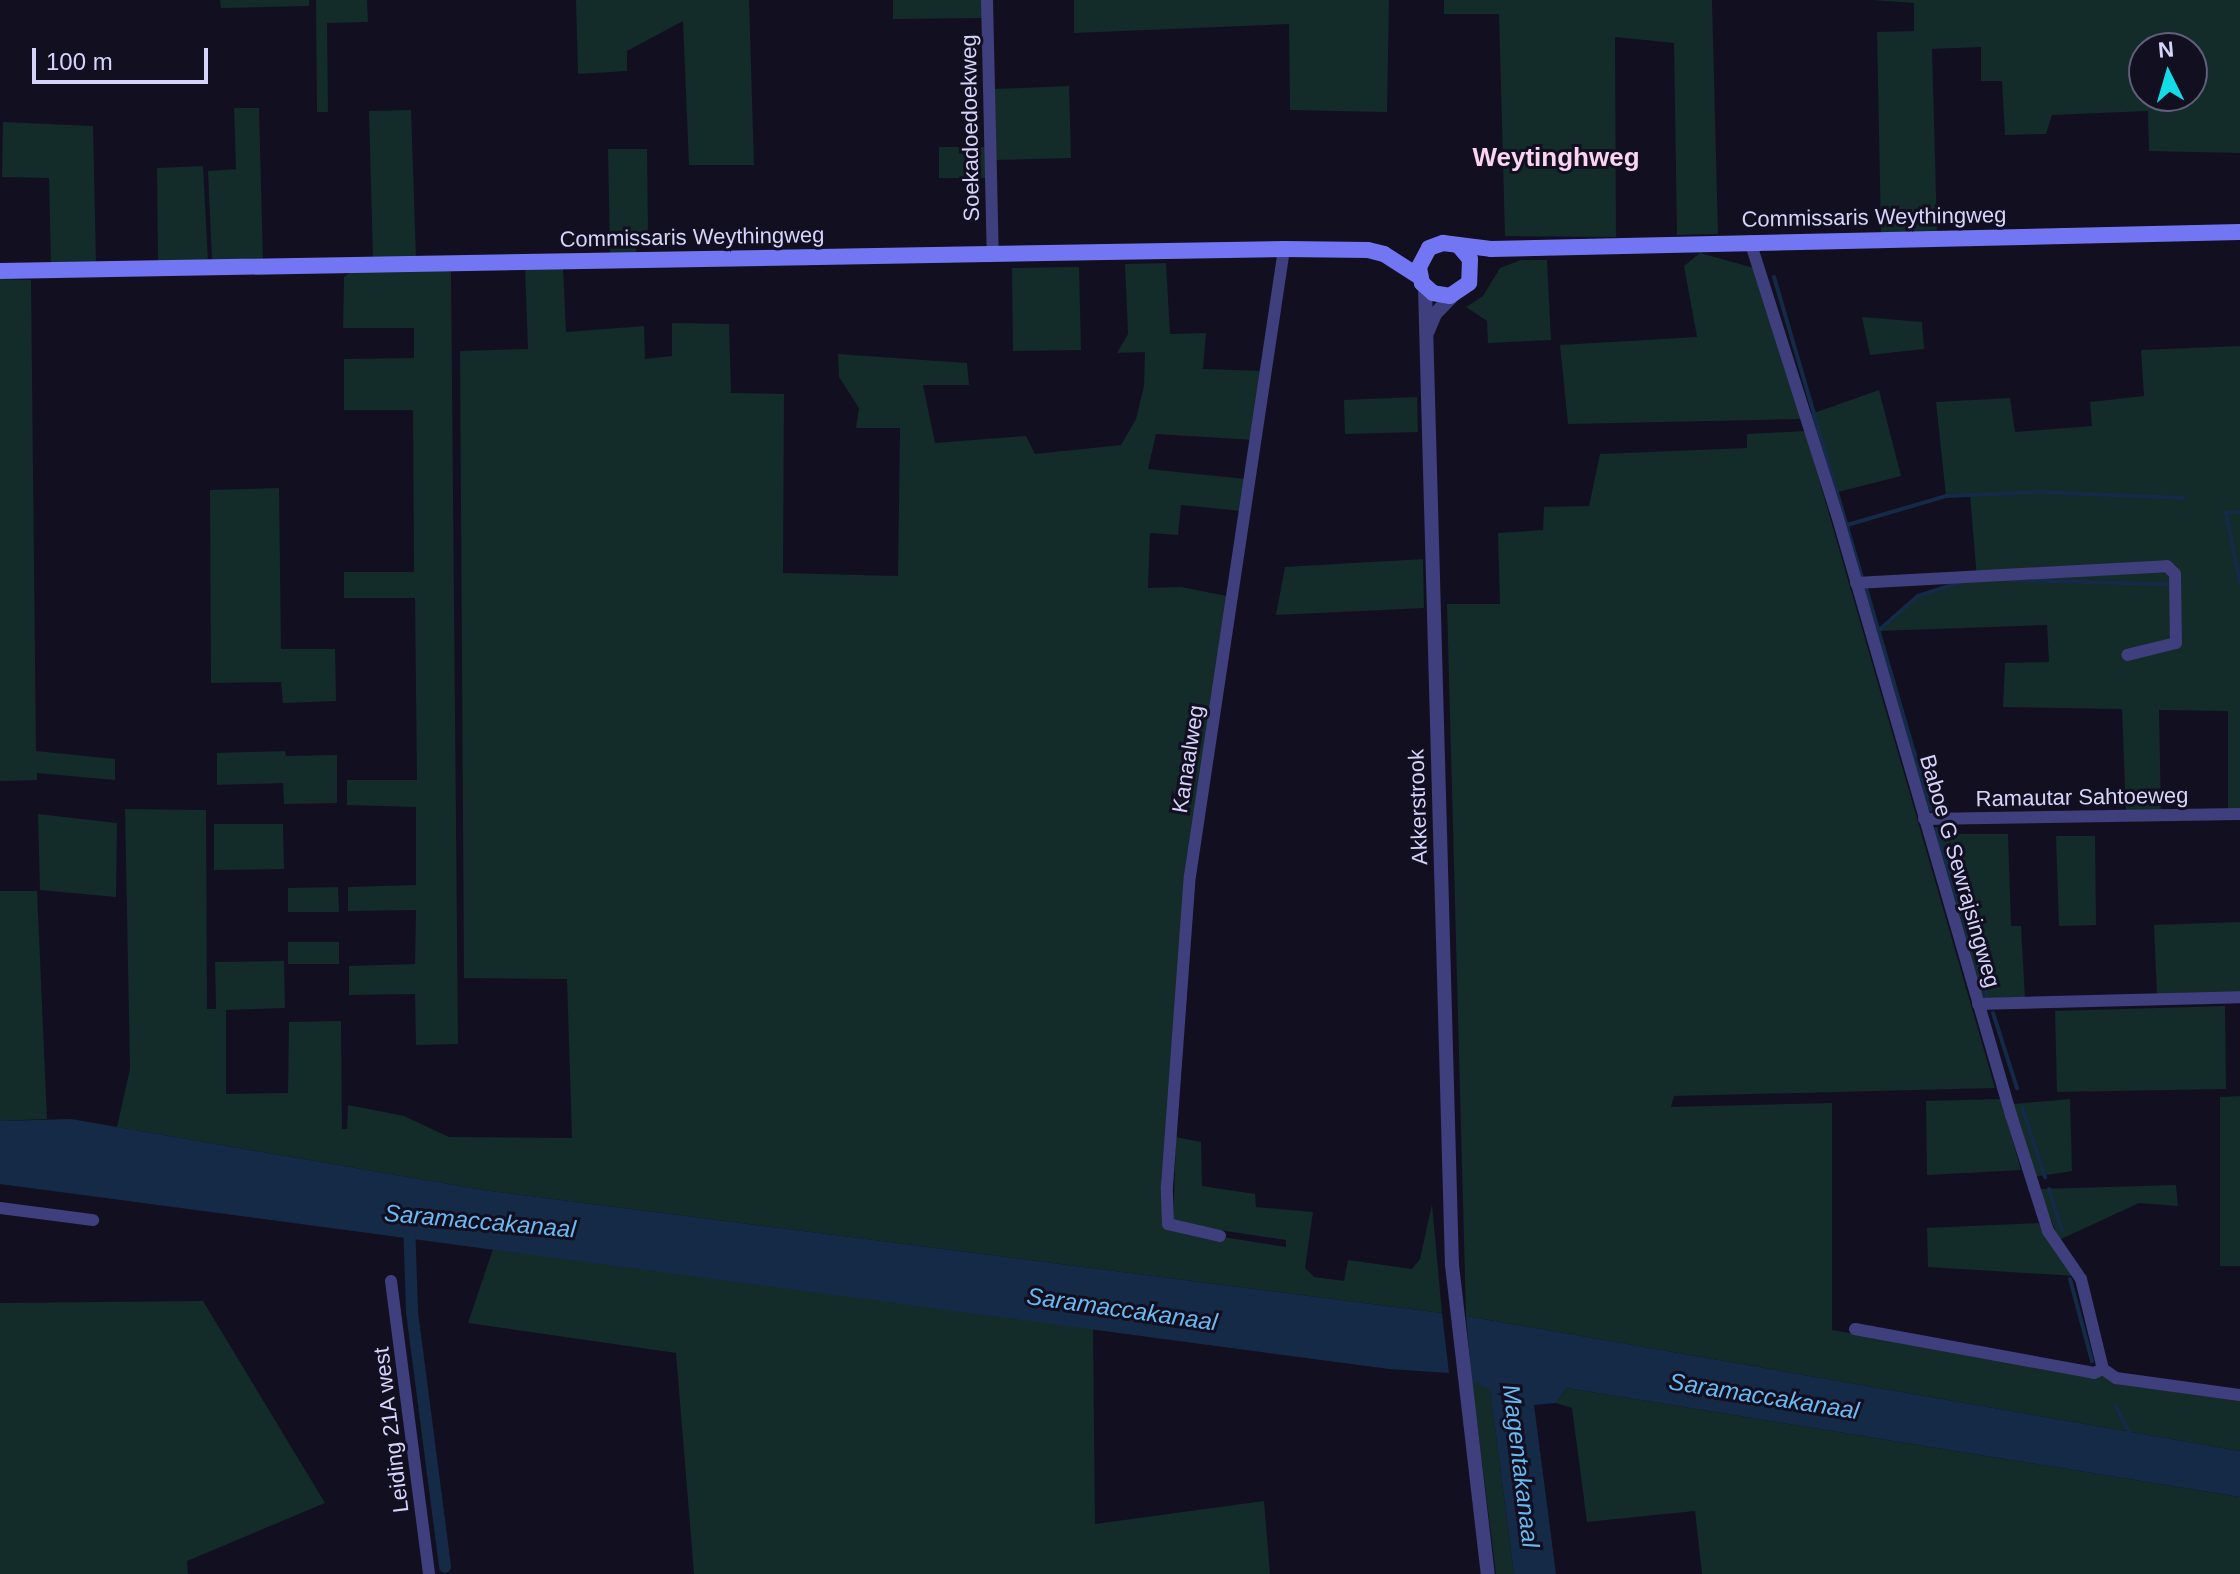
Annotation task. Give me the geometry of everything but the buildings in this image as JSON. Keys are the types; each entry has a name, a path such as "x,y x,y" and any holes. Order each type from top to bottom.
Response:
{"main road":[{"name":"Commissaris Weythingweg","path":"1459,246 2240,232"},
{"path":"1472,275 1470,259 1459,246 1443,243 1429,248 1422,257 1422,282 1441,296 1454,294 1472,275 1487,257 1509,247"},
{"name":"Commissaris Weythingweg","path":"0,271 1284,249 1384,254 1429,248"},
{"name":"Commissaris Weythingweg","path":"1384,254 1422,282"}],"street":[{"name":"Soekadoedoekweg","path":"987,0 993,255"},
{"name":"Baboe G Sewrajsingweg","path":"1750,241 1856,583 1978,1004 2048,1231 2081,1279 2103,1369"},
{"name":"Kanaalweg","path":"1220,1236 1168,1224 1167,1186 1190,876 1284,249"},
{"name":"Akkerstrook","path":"1422,282 1452,1265 1488,1574"},
{"path":"1423,347 1435,314 1454,294"},
{"path":"1856,583 2167,566 2175,574 2176,643 2127,655"},
{"name":"Ramautar Sahtoeweg","path":"1924,819 2240,814"},
{"path":"1978,1004 2240,997"},
{"path":"0,1208 93,1220"},
{"name":"Leiding 21A west","path":"391,1281 429,1574"},
{"path":"1855,1329 2094,1373 2103,1369 2116,1378 2240,1395"}],"green space":[{"path":"220,0 309,0 309,6 221,8"},
{"path":"316,0 367,0 368,22 327,23 328,112 317,112"},
{"path":"576,0 749,0 754,165 689,165 683,21 627,51 627,71 578,74"},
{"path":"893,0 983,0 983,18 893,19"},
{"path":"1074,0 1389,0 1387,112 1290,110 1289,24 1074,33"},
{"path":"1444,0 1712,0 1718,234 1677,235 1674,43 1615,37 1616,237 1505,236 1499,14 1444,14"},
{"path":"1872,0 2240,0 2240,153 2149,151 2148,112 2208,112 2208,32 2128,32 2128,112 2052,115 2046,134 2005,135 2002,81 1981,81 1981,47 1932,49 1937,232 1881,233 1877,32 1914,31 1914,3"},
{"path":"1069,86 1071,158 995,160 995,89"},
{"path":"234,108 259,108 263,260 212,259 208,171 236,169"},
{"path":"411,110 416,258 373,259 369,111"},
{"path":"3,122 93,126 96,262 51,265 49,178 2,177"},
{"path":"939,147 986,147 987,178 939,178"},
{"path":"608,149 647,149 648,234 636,235 636,253 610,254"},
{"path":"203,166 208,262 158,263 157,168"},
{"path":"1700,253 1754,268 1801,419 1568,424 1560,345 1697,337 1684,266"},
{"path":"1521,260 1547,260 1551,340 1488,343 1487,321 1466,307 1483,296 1500,268"},
{"path":"1166,263 1170,334 1206,333 1203,369 1264,371 1253,440 1156,434 1148,469 1246,479 1241,511 1181,505 1178,535 1150,533 1148,588 1181,587 1227,596 1209,725 1164,1228 1286,1247 1286,1240 1173,1223 1176,1137 1201,1142 1202,1186 1255,1194 1256,1207 1313,1212 1305,1268 1314,1277 1344,1281 1348,1260 1412,1269 1420,1259 1432,1204 1442,1313 483,1190 117,1127 130,1069 125,809 206,810 207,1009 216,1009 215,962 284,961 285,1008 226,1010 226,1094 288,1093 289,1022 341,1021 342,1129 347,1129 348,1105 404,1116 449,1137 572,1138 567,979 464,978 460,351 528,349 525,268 563,267 566,332 644,326 645,359 672,356 672,323 729,324 731,393 784,394 783,573 898,576 900,428 856,428 859,408 839,377 838,354 967,363 969,385 923,385 935,443 1026,436 1035,454 1121,445 1136,419 1144,386 1145,352 1117,353 1128,334 1125,264"},
{"path":"1079,267 1081,350 1013,351 1012,268"},
{"path":"451,270 458,1044 416,1045 415,994 349,995 349,966 415,964 416,910 348,911 348,887 416,885 416,807 347,805 347,780 417,780 415,598 344,598 344,572 414,572 413,410 344,410 344,359 414,358 414,328 343,328 344,277 351,272"},
{"path":"0,279 31,280 36,751 115,759 115,780 37,773 37,780 0,781"},
{"path":"1862,317 1922,322 1924,349 1870,355"},
{"path":"2240,346 2240,810 2228,810 2228,711 2159,710 2161,813 2126,814 2122,709 2003,707 2005,663 2049,662 2047,625 1878,631 1918,596 1977,579 1970,495 1946,496 1936,402 2010,398 2015,432 2092,426 2090,402 2144,396 2141,350"},
{"path":"1879,390 1901,476 1834,493 1811,414"},
{"path":"1417,397 1418,432 1345,434 1344,400"},
{"path":"1805,431 1995,1088 1674,1096 1671,1107 1832,1103 1832,1330 2240,1400 2240,1451 1466,1316 1447,604 1500,604 1498,533 1543,530 1544,507 1589,506 1600,454 1747,448 1747,434"},
{"path":"279,488 281,649 335,649 336,701 283,703 281,682 211,683 210,490"},
{"path":"1423,559 1424,608 1276,615 1285,567"},
{"path":"285,751 286,756 337,755 337,803 284,804 283,783 217,785 217,753"},
{"path":"38,814 117,823 116,897 40,890"},
{"path":"214,824 283,824 284,869 214,870"},
{"path":"1944,834 2008,834 2011,926 2021,926 2025,998 1984,998 1981,993 1934,840"},
{"path":"2056,836 2095,836 2096,925 2059,926"},
{"path":"338,887 339,912 288,912 288,888"},
{"path":"0,891 37,891 47,1119 0,1121"},
{"path":"2240,922 2240,993 2157,995 2154,925"},
{"path":"288,942 339,942 339,964 288,964"},
{"path":"2225,1006 2226,1089 2057,1092 2055,1011"},
{"path":"2240,1096 2240,1266 2220,1266 2220,1097"},
{"path":"2001,1099 2021,1170 1927,1175 1926,1101"},
{"path":"2070,1099 2072,1171 2034,1177 2012,1104"},
{"path":"2176,1185 2178,1206 2139,1203 2059,1240 2039,1189"},
{"path":"2038,1223 2075,1276 1928,1267 1927,1228"},
{"path":"494,1246 1093,1328 1095,1524 1264,1501 1270,1574 694,1574 676,1353 468,1323"},
{"path":"203,1301 325,1503 187,1561 188,1574 0,1574 0,1303"},
{"path":"1472,1382 1490,1388 1514,1574 1496,1574"},
{"path":"1567,1388 2240,1497 2240,1574 1702,1574 1695,1511 1587,1522 1572,1408 1556,1403"}],"water":[{"name":"Saramaccakanaal","path":"71,1119 483,1190 1442,1313 1449,1373 1389,1369 0,1184 0,1121"},
{"path":"1466,1316 2240,1451 2240,1497 1567,1388 1556,1403 1534,1405 1556,1574 1514,1574 1490,1389 1472,1382"}],"waterway":[{"path":"1774,277 1862,577"},
{"path":"1847,525 1946,496 2040,492 2184,498"},
{"path":"2240,512 2226,513 2240,583"},
{"path":"2009,580 2167,584"},
{"path":"1878,631 1918,596 1961,582"},
{"path":"1866,588 1931,810"},
{"path":"1936,829 1987,995"},
{"path":"1993,1013 2017,1088"},
{"path":"2022,1107 2045,1177"},
{"path":"2049,1189 2062,1231"},
{"name":"Saramaccakanaal","path":"409,1220 412,1312 445,1567"},
{"path":"2070,1279 2092,1361"},
{"path":"2116,1406 2131,1436"}],"district":[{"name":"Weytinghweg","path":"1556,158"}],"water label":[{"name":"Magentakanaal","path":"1521,1466"}]}
